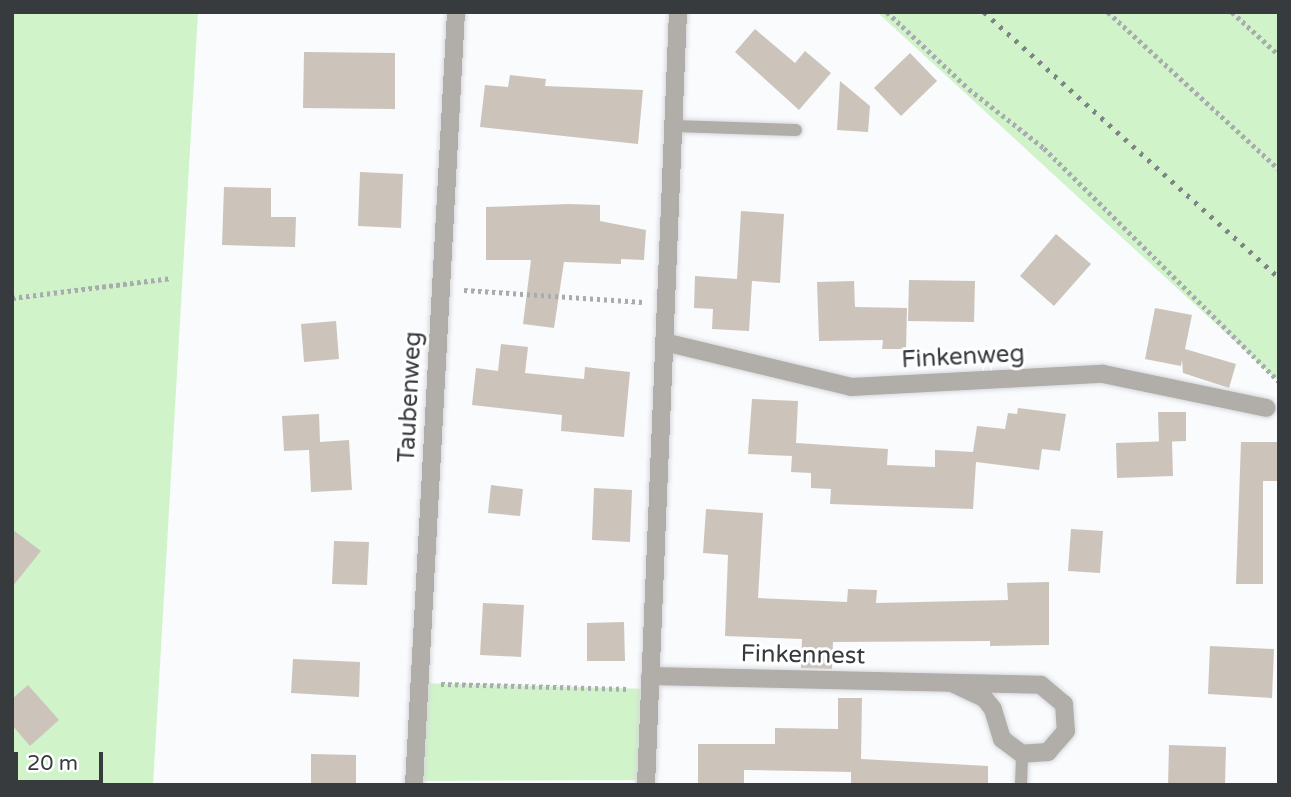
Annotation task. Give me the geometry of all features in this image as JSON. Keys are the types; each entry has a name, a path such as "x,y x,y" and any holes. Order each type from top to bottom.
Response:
{"street":[{"name":"Taubenweg","path":"414,785 456,12"},
{"path":"646,785 678,12"},
{"name":"Finkenweg","path":"664,342 851,387 1103,374 1266,408"},
{"name":"Finkennest","path":"650,683 954,684 1041,685 1055,692 1064,704 1066,731 1048,752 1022,754 1002,739 993,709 984,698 954,684"}],"lane":[{"path":"673,126 796,131"},
{"path":"1021,785 1022,754"}],"path":[{"path":"887,12 969,89 1044,148 1279,381"},
{"path":"1108,12 1279,169"},
{"path":"1232,12 1279,55"},
{"path":"12,298 172,278"},
{"path":"441,288 666,303"},
{"path":"419,683 650,683"}],"green space":[{"path":"12,12 198,12 153,785 12,785"},
{"path":"877,12 1279,12 1279,382"},
{"path":"419,683 650,689 646,780 414,781"}],"building":[{"path":"755,29 795,63 805,51 831,73 799,110 735,52"},
{"path":"304,52 395,53 395,109 303,108"},
{"path":"910,53 937,81 901,116 874,88"},
{"path":"510,75 546,79 545,86 643,90 638,144 480,127 485,85 508,87"},
{"path":"840,81 870,106 868,132 837,130"},
{"path":"360,172 403,174 401,228 358,226"},
{"path":"224,187 271,188 271,217 296,217 295,247 222,245"},
{"path":"600,205 600,221 646,230 644,260 621,259 621,264 564,262 554,328 523,324 531,260 486,260 486,207"},
{"path":"741,211 784,214 780,283 752,281 749,331 712,329 713,309 694,308 695,276 737,279"},
{"path":"1056,234 1091,264 1054,306 1020,276"},
{"path":"909,280 975,281 974,322 908,321"},
{"path":"854,281 855,307 907,308 906,349 882,349 883,340 819,341 817,282"},
{"path":"1155,308 1192,315 1185,349 1236,364 1229,388 1183,373 1182,360 1181,366 1145,359"},
{"path":"336,321 339,359 304,362 301,324"},
{"path":"501,344 528,347 525,373 584,379 585,367 630,372 624,437 561,431 562,415 472,405 476,368 498,371"},
{"path":"752,399 798,401 796,443 888,449 887,465 935,467 935,450 973,452 977,426 1005,429 1008,413 1017,414 1018,408 1066,414 1060,451 1042,449 1039,470 976,462 973,509 830,504 831,489 811,488 811,473 791,472 792,456 748,454"},
{"path":"1158,412 1186,412 1186,441 1159,442"},
{"path":"319,414 320,442 349,440 352,490 311,492 309,450 284,451 282,416"},
{"path":"1172,441 1173,476 1117,478 1116,443"},
{"path":"1241,442 1279,442 1279,481 1263,481 1263,584 1236,584"},
{"path":"491,485 523,489 520,516 488,513"},
{"path":"594,488 632,490 630,542 592,540"},
{"path":"706,509 763,513 758,598 847,602 848,589 877,590 876,603 1008,600 1007,583 1049,582 1049,645 990,646 990,641 833,642 832,669 801,668 802,639 725,636 728,555 703,553"},
{"path":"12,529 41,551 12,587"},
{"path":"1071,529 1103,531 1100,573 1068,571"},
{"path":"334,541 369,542 367,585 332,584"},
{"path":"483,603 524,605 521,657 480,655"},
{"path":"624,622 625,661 587,661 587,623"},
{"path":"1210,646 1274,649 1272,698 1208,694"},
{"path":"293,659 360,662 359,697 291,693"},
{"path":"28,685 59,720 30,746 12,725 12,699"},
{"path":"838,698 862,698 861,759 988,766 988,785 851,785 851,772 744,770 744,785 698,785 698,744 775,744 775,728 838,729"},
{"path":"1169,745 1226,747 1225,785 1168,785"},
{"path":"311,754 356,755 356,785 311,785"}],"railway":[{"path":"984,12 1279,278"}]}
